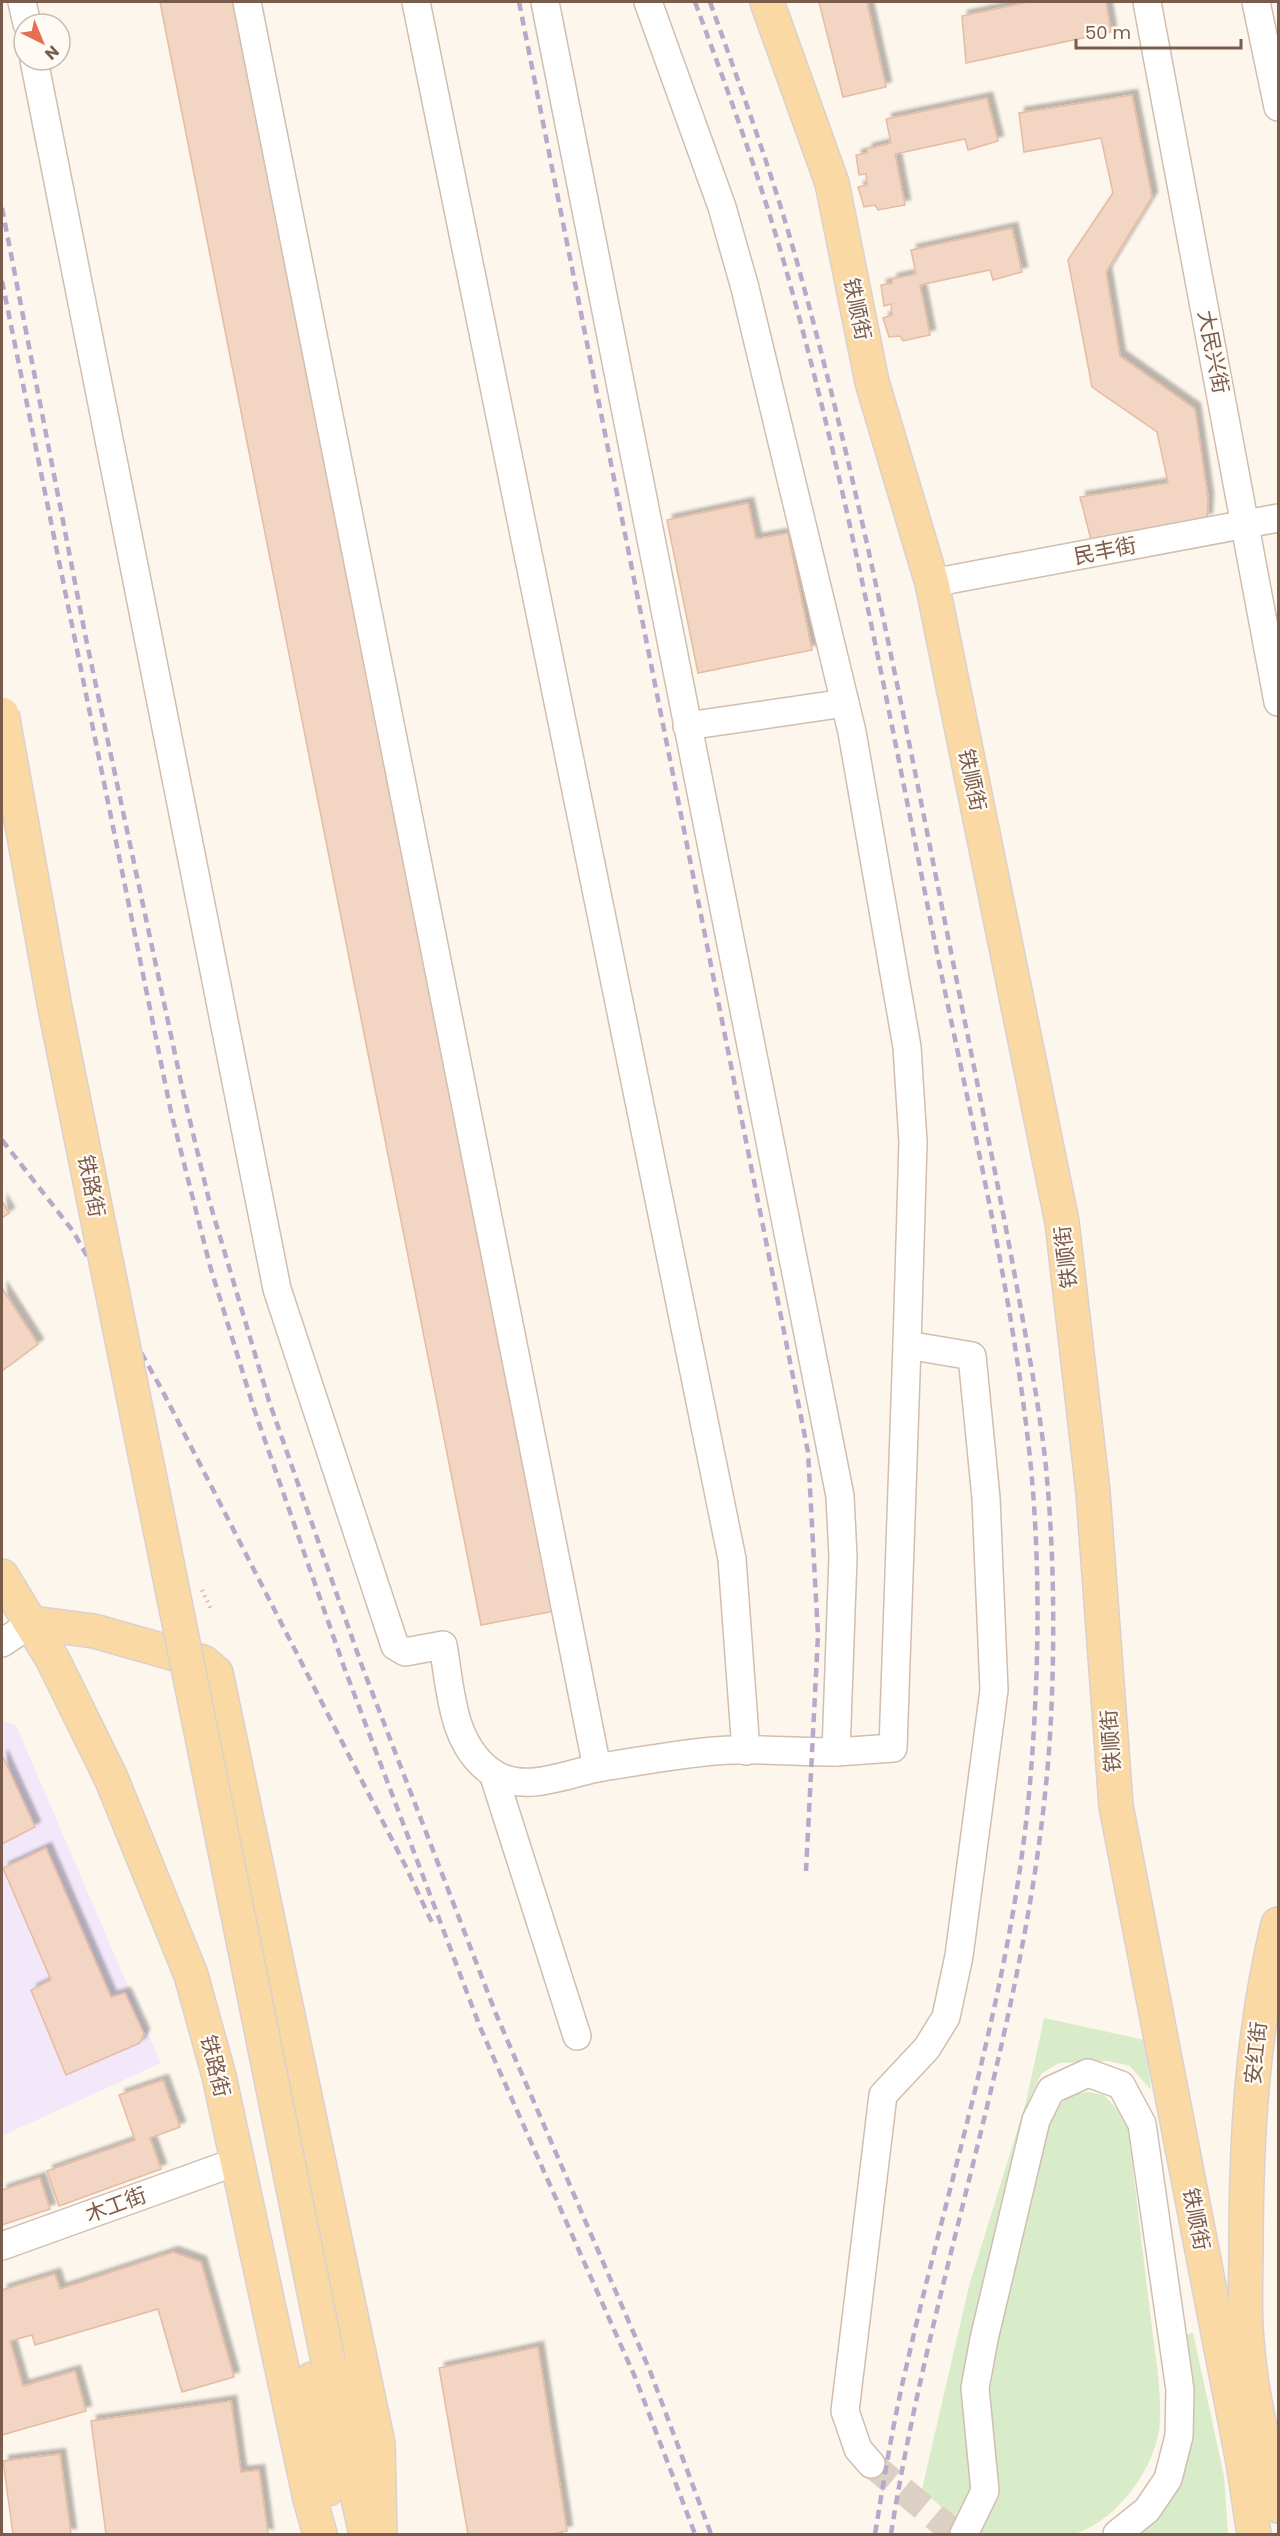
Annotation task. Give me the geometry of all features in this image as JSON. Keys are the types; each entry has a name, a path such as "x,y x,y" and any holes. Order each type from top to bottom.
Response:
{"main road":[{"name":"铁顺街","path":"766,2 832,183 872,382 932,583 1062,1222 1093,1492 1116,1806 1240,2450 1254,2535"},
{"name":"铁路街","path":"2,714 55,1008 319,2363"},
{"path":"2,828 158,1634 319,2363 366,2535"},
{"name":"铁路街","path":"2,1576 53,1660 111,1778 191,1975 219,2076 307,2488 320,2535"},
{"path":"32,1623 94,1631 203,1662 216,1673 378,2444 380,2535"},
{"name":"安红街","path":"1278,1924 1262,1994 1246,2147 1247,2341 1266,2455 1278,2506"},
{"path":"319,2363 334,2535"}],"street":[{"path":"247,2 597,1768"},
{"path":"416,2 732,1559 746,1751"},
{"path":"545,2 840,1496 843,1557 836,1752"},
{"path":"36,72 277,1289 395,1646 405,1652 442,1645 458,1731 472,1756 493,1773 515,1782 539,1782 597,1768 705,1752 836,1752 893,1748 912,1142 907,1047 845,703 745,288 722,207 648,2"},
{"name":"大民兴街","path":"1147,2 1278,702"},
{"path":"1256,2 1278,107"},
{"name":"民丰街","path":"932,583 1278,518"},
{"path":"687,726 845,703"},
{"path":"871,2464 858,2449 845,2411 883,2094 927,2048 946,2017 959,1956 994,1690 986,1498 972,1356 907,1345"},
{"path":"2,1643 32,1623"},
{"path":"493,1773 577,2036"},
{"path":"964,2535 985,2491 975,2388 984,2339 1036,2120 1051,2090 1088,2073 1121,2085 1142,2124 1180,2390 1179,2436 1168,2478 1147,2510 1117,2535"},
{"name":"木工街","path":"2,2246 230,2164"}],"shaded area":[{"path":"2,1721 16,1725 161,2063 2,2136"}],"green space":[{"path":"1044,2018 1145,2040 1151,2090 1130,2066 1109,2061 1059,2063 1041,2074 1028,2102 965,2379 972,2490 954,2519 922,2489 969,2286 1026,2102"},
{"path":"1088,2092 1104,2095 1127,2120 1158,2375 1159,2430 1149,2462 1140,2478 1117,2508 1103,2519 1073,2534 986,2534 979,2532 996,2492 997,2469 989,2403 991,2371 1041,2153 1054,2112 1069,2095"},
{"path":"1193,2333 1224,2476 1228,2534 1130,2534 1163,2498 1184,2335"}],"building":[{"path":"160,2 233,2 555,1611 481,1625"},
{"path":"819,2 867,2 886,87 843,97"},
{"path":"1028,2 1106,2 1111,32 966,63 962,16"},
{"path":"1132,95 1152,197 1106,272 1120,356 1195,409 1208,498 1207,518 1091,540 1080,497 1168,483 1157,432 1092,387 1068,260 1113,193 1101,138 1024,152 1019,113"},
{"path":"987,98 998,141 968,150 965,139 895,154 905,205 878,210 875,205 864,207 858,187 867,185 866,174 859,175 856,155 867,153 867,149 891,143 886,119"},
{"path":"1012,228 1022,272 993,280 990,270 920,285 930,335 903,341 900,336 889,337 883,318 892,315 891,304 884,306 881,285 892,283 892,279 916,274 911,250"},
{"path":"748,503 756,539 788,533 812,650 698,673 667,520"},
{"path":"2,1201 9,1213 2,1218"},
{"path":"2,1288 38,1344 2,1371"},
{"path":"2,1755 35,1827 2,1844"},
{"path":"46,1848 111,1997 125,1993 144,2034 140,2043 66,2075 31,1990 51,1980 3,1868"},
{"path":"163,2080 180,2127 150,2138 161,2169 59,2206 47,2171 135,2140 119,2095"},
{"path":"40,2178 50,2209 2,2225 2,2190"},
{"path":"173,2252 201,2262 234,2377 182,2392 158,2309 35,2345 32,2335 10,2341 23,2386 75,2371 86,2411 2,2435 2,2290 55,2274 60,2289"},
{"path":"538,2347 567,2531 552,2534 468,2534 439,2368"},
{"path":"231,2401 241,2472 259,2470 268,2534 106,2534 91,2421"},
{"path":"60,2454 71,2534 13,2534 3,2461"}],"tunnel":[{"path":"871,2464 947,2527 960,2534"}],"railway":[{"path":"519,2 808,1452 818,1635 806,1871"},
{"path":"695,2 744,136 777,239 809,355 848,519 884,684 1000,1260 1022,1392 1034,1498 1037,1661 1030,1783 1022,1857 995,2004 901,2389 875,2534"},
{"path":"710,2 780,204 823,360 865,534 1005,1221 1037,1400 1048,1490 1052,1555 1053,1653 1051,1718 1042,1822 1026,1925 1006,2027 932,2330 891,2534"},
{"path":"2,208 86,639 184,1096 209,1200 269,1401 362,1666 496,2014 650,2371 711,2534"},
{"path":"2,281 171,1112 210,1266 254,1409 344,1667 480,2027 635,2377 695,2534"},
{"path":"2,1140 73,1231 162,1390 405,1865 434,1927"}]}
